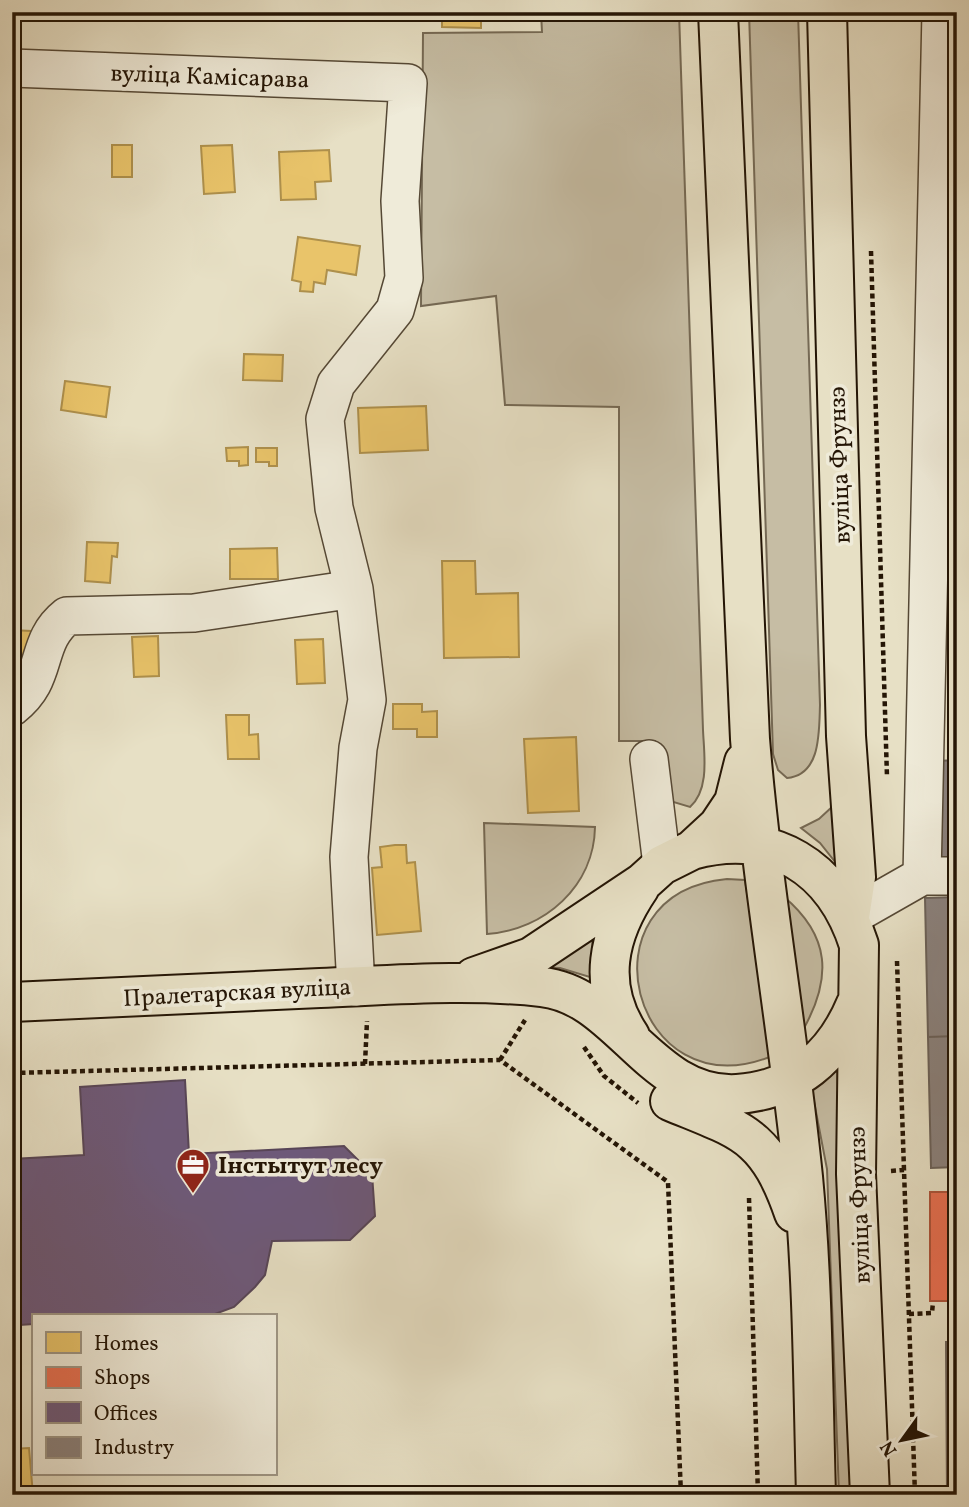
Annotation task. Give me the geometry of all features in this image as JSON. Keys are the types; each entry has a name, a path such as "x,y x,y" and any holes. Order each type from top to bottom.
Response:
{"main road":[{"name":"вуліца Фрунзэ","path":"718,12 750,740 759,845 791,1082 811,1269 816,1495"},
{"name":"вуліца Фрунзэ","path":"827,12 846,736 856,877 850,917"},
{"path":"750,740 734,802 718,826 665,866 621,915 611,950 611,986 621,1022 641,1052 676,1079 705,1091 734,1094 763,1091 791,1082 813,1068 832,1049 856,1004"},
{"name":"вуліца Фрунзэ","path":"665,866 713,844 759,845 796,859 828,884 850,917 859,945 860,975 856,1004 856,1174 870,1495"},
{"name":"Пралетарская вуліца","path":"12,1002 361,999 461,981 507,968 531,957 665,866"},
{"name":"Пралетарская вуліца","path":"461,981 517,1008 544,987 572,995 596,1010 641,1052"},
{"name":"вуліца Фрунзэ","path":"517,1008 579,1024 625,1072 648,1089 727,1123 754,1143 782,1177 811,1269"}],"street":[{"path":"850,917 939,876 941,12"},
{"name":"вуліца Камісарава","path":"12,68 408,83 400,201 404,278 395,310 336,384 325,419 334,508 354,589"},
{"path":"12,707 29,695 41,666 46,641 56,624 67,616 194,613 354,589 367,701 358,748 349,857 361,999"},
{"path":"649,759 665,866"}],"path":[{"path":"871,247 887,783"},
{"path":"896,947 904,1170"},
{"path":"361,999 365,1064"},
{"path":"500,1060 517,1008 533,1019"},
{"path":"579,1041 614,1087 648,1109"},
{"path":"12,1073 500,1060 668,1182 681,1495"},
{"path":"748,1191 758,1495"},
{"path":"909,1314 932,1313 933,1302"}],"shaded area":[{"path":"541,12 679,12 705,760 701,791 690,807 670,801 658,780 655,741 619,741 619,407 505,405 496,296 421,306 423,33 542,32"},
{"path":"749,12 798,12 820,705 818,739 812,761 798,775 787,778 778,770 773,754"},
{"path":"833,806 836,863 820,843 801,828 819,819"},
{"path":"484,823 595,827 586,868 576,886 546,914 528,924 487,934"},
{"path":"727,879 745,880 772,1056 724,1065 685,1054 656,1029 640,994 638,956 651,921 680,893"},
{"path":"783,896 810,926 822,958 819,993 803,1030"},
{"path":"592,931 593,978 560,968 535,967"},
{"path":"837,1061 851,1495 839,1495 827,1169 811,1086"}],"building: Homes":[{"path":"442,12 481,12 481,28 442,27"},
{"path":"112,145 132,145 132,177 112,177"},
{"path":"232,145 235,192 204,194 201,146"},
{"path":"329,150 331,181 315,182 316,199 281,200 279,152"},
{"path":"298,237 360,246 356,275 327,270 325,284 314,282 313,292 300,291 301,282 292,280"},
{"path":"12,249 17,249 18,290 12,290"},
{"path":"244,354 283,355 282,381 243,380"},
{"path":"65,381 110,387 106,417 61,410"},
{"path":"426,406 428,450 360,453 358,408"},
{"path":"248,447 248,465 239,466 239,461 227,461 226,448"},
{"path":"256,448 277,448 277,466 269,466 269,462 256,462"},
{"path":"87,542 118,543 117,557 112,556 110,583 85,581"},
{"path":"277,548 278,579 230,579 230,549"},
{"path":"442,561 475,561 476,594 518,593 519,657 444,658"},
{"path":"12,630 31,631 29,670 12,669"},
{"path":"158,636 159,676 134,677 132,637"},
{"path":"323,639 325,683 297,684 295,640"},
{"path":"393,704 422,704 422,712 437,711 437,737 417,737 417,729 393,729"},
{"path":"226,715 249,715 249,735 258,734 259,759 228,759"},
{"path":"576,737 579,811 528,813 524,739"},
{"path":"406,845 407,863 415,862 421,931 377,935 372,868 382,867 380,847"},
{"path":"29,1448 33,1495 12,1495 12,1449"},
{"path":"661,1487 661,1495 601,1495 601,1490"},
{"path":"214,1488 262,1489 262,1495 214,1495"}],"building: Shops":[{"path":"930,1192 957,1192 957,1301 930,1301"}],"building: Offices":[{"name":"Інстытут лесу","path":"185,1080 189,1154 344,1146 372,1174 375,1216 350,1240 272,1241 265,1275 234,1307 215,1314 32,1314 32,1324 20,1325 16,1248 12,1248 12,1159 84,1155 80,1087"}],"building: Industry":[{"path":"957,760 957,862 941,863 937,761"},
{"path":"957,897 957,1036 928,1037 925,898"},
{"path":"957,1036 957,1167 931,1168 928,1037"},
{"path":"946,1342 957,1342 957,1495 947,1495"}],"place":[{"name":"Інстытут лесу","path":"193,1195"}]}
